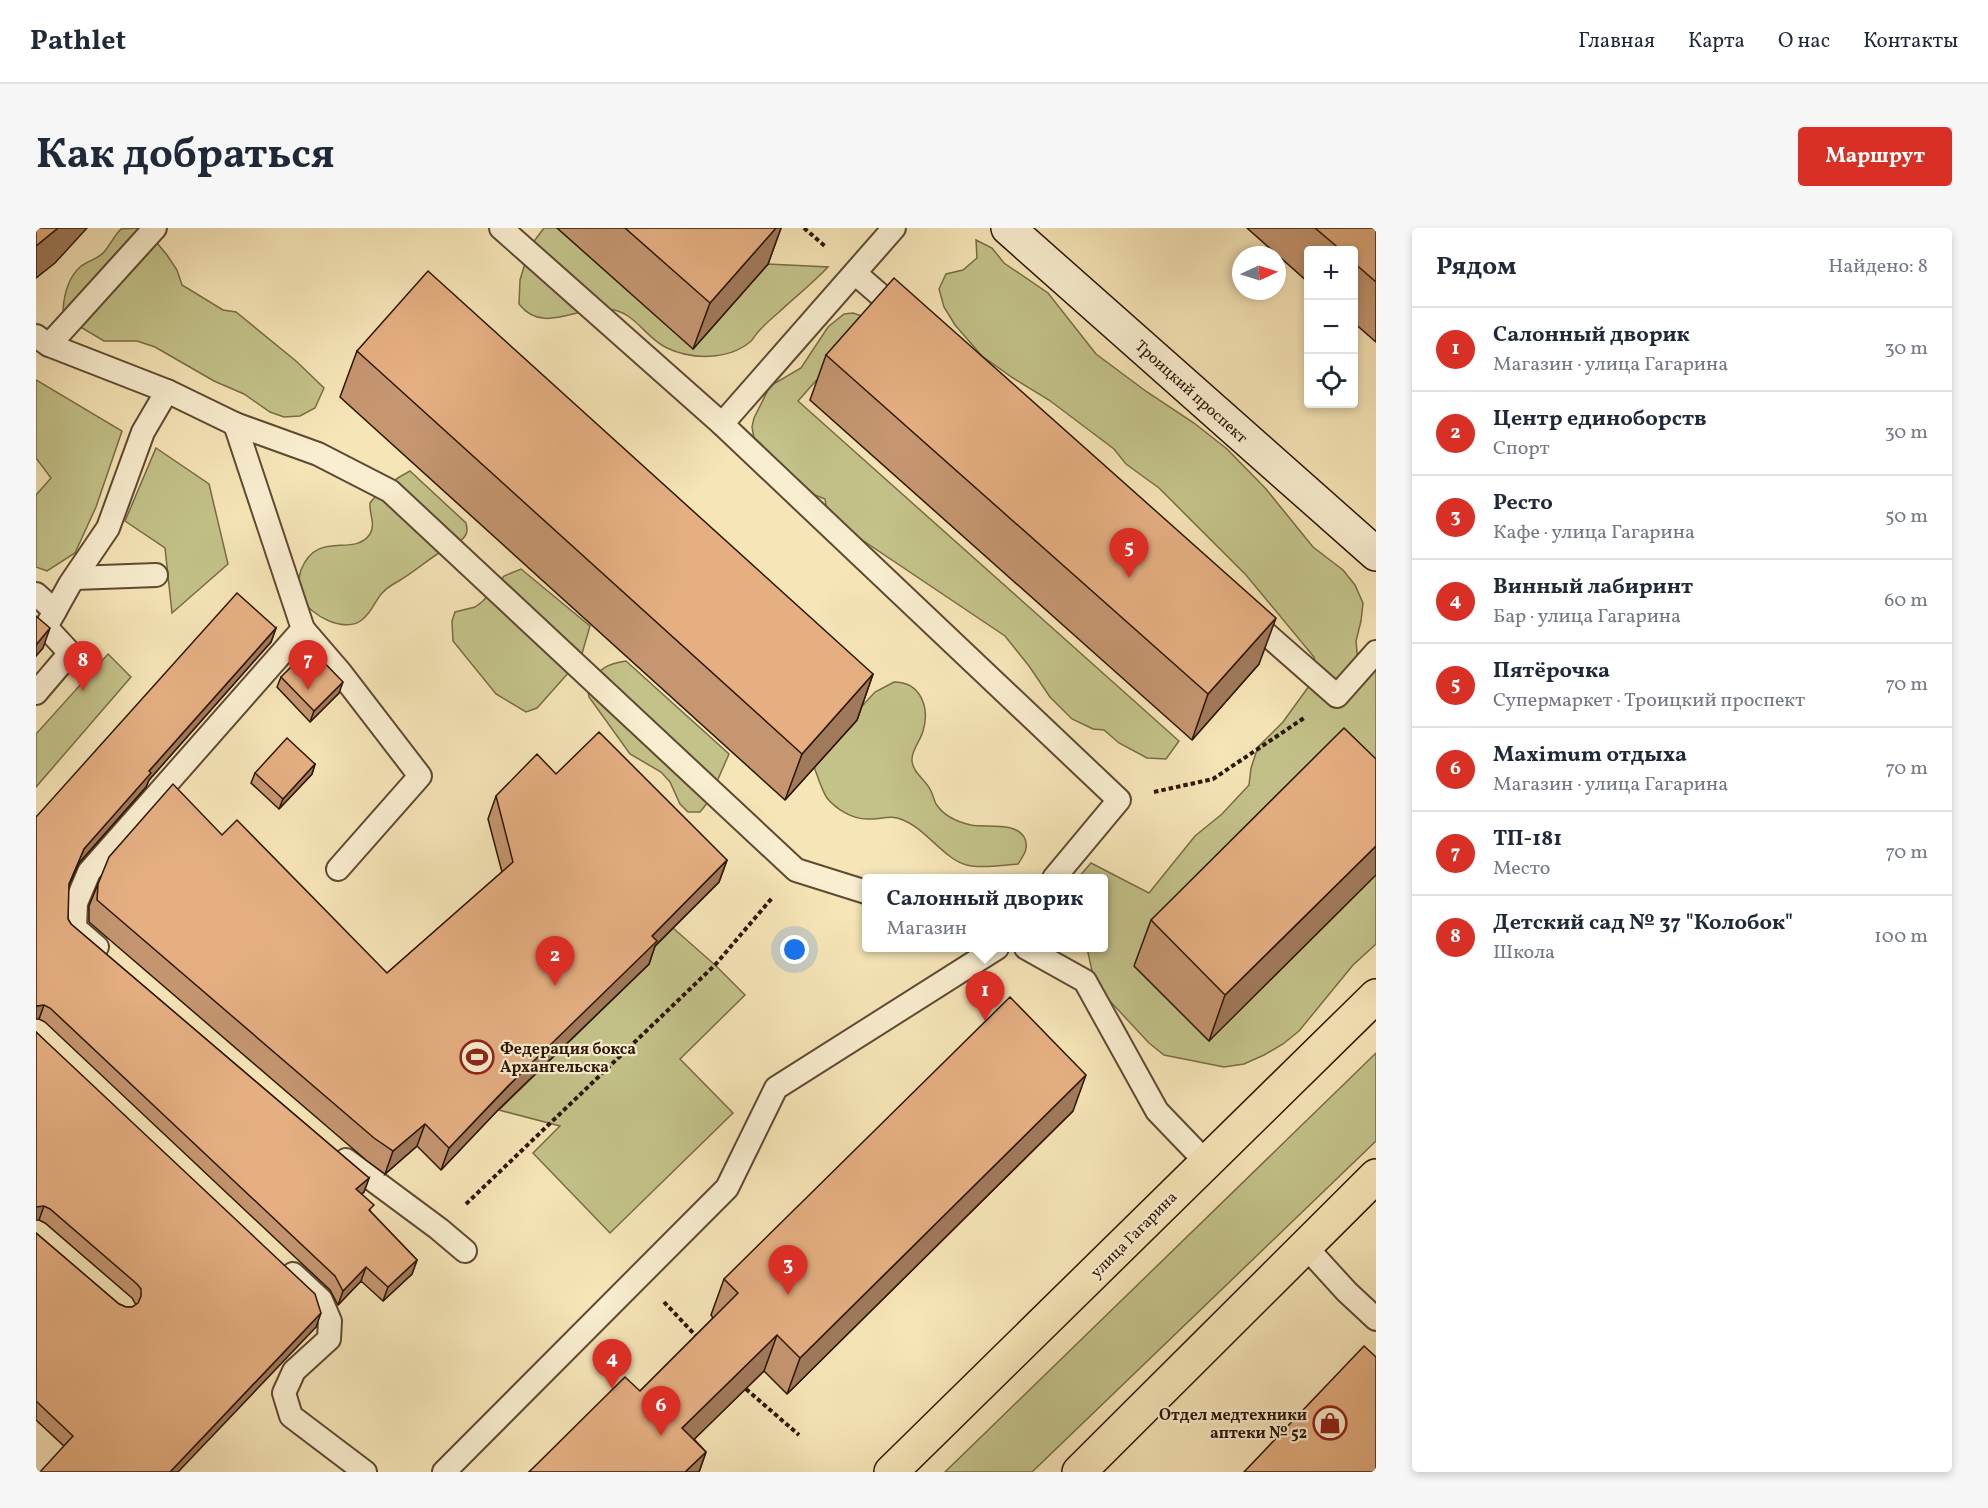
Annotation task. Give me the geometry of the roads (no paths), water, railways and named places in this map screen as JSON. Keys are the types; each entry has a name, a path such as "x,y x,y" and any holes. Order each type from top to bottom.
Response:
{"main road":[{"name":"Троицкий проспект","path":"1008,228 1376,554"},
{"name":"улица Гагарина","path":"891,1472 1376,996"},
{"path":"1078,1472 1376,1176"}],"lane":[{"path":"155,228 42,340 167,391 235,424 318,454 390,491 796,870 862,890"},
{"path":"501,228 722,424 1119,800 1058,874"},
{"path":"722,424 894,228"},
{"path":"856,274 918,328"},
{"path":"36,693 70,653 46,627 108,528 143,432 167,391"},
{"path":"235,424 303,628 420,776 338,869"},
{"path":"75,578 156,575"},
{"path":"36,594 55,611"},
{"path":"1230,602 1337,696 1376,652"},
{"path":"110,958 75,927 76,903 89,872 303,628"},
{"path":"444,1472 727,1188 776,1088 991,952"},
{"path":"1033,952 1085,981 1157,1112 1206,1161"},
{"path":"331,1148 465,1251"},
{"path":"1305,1246 1347,1292 1376,1319"},
{"path":"278,1259 321,1300 330,1321 329,1339 294,1371 284,1393 291,1416 365,1472"}],"place":[{"name":"Пятёрочка","path":"1129,578"},
{"name":"ТП-181","path":"308,690"},
{"name":"Детский сад № 37 \"Колобок\"","path":"83,691"},
{"name":"Центр единоборств","path":"555,986"},
{"name":"Салонный дворик","path":"985,1021"},
{"name":"Федерация бокса Архангельска","path":"477,1057"},
{"name":"Ресто","path":"788,1295"},
{"name":"Винный лабиринт","path":"612,1389"},
{"name":"Отдел медтехники аптеки № 52","path":"1330,1423"},
{"name":"Maximum отдыха","path":"661,1436"}]}
